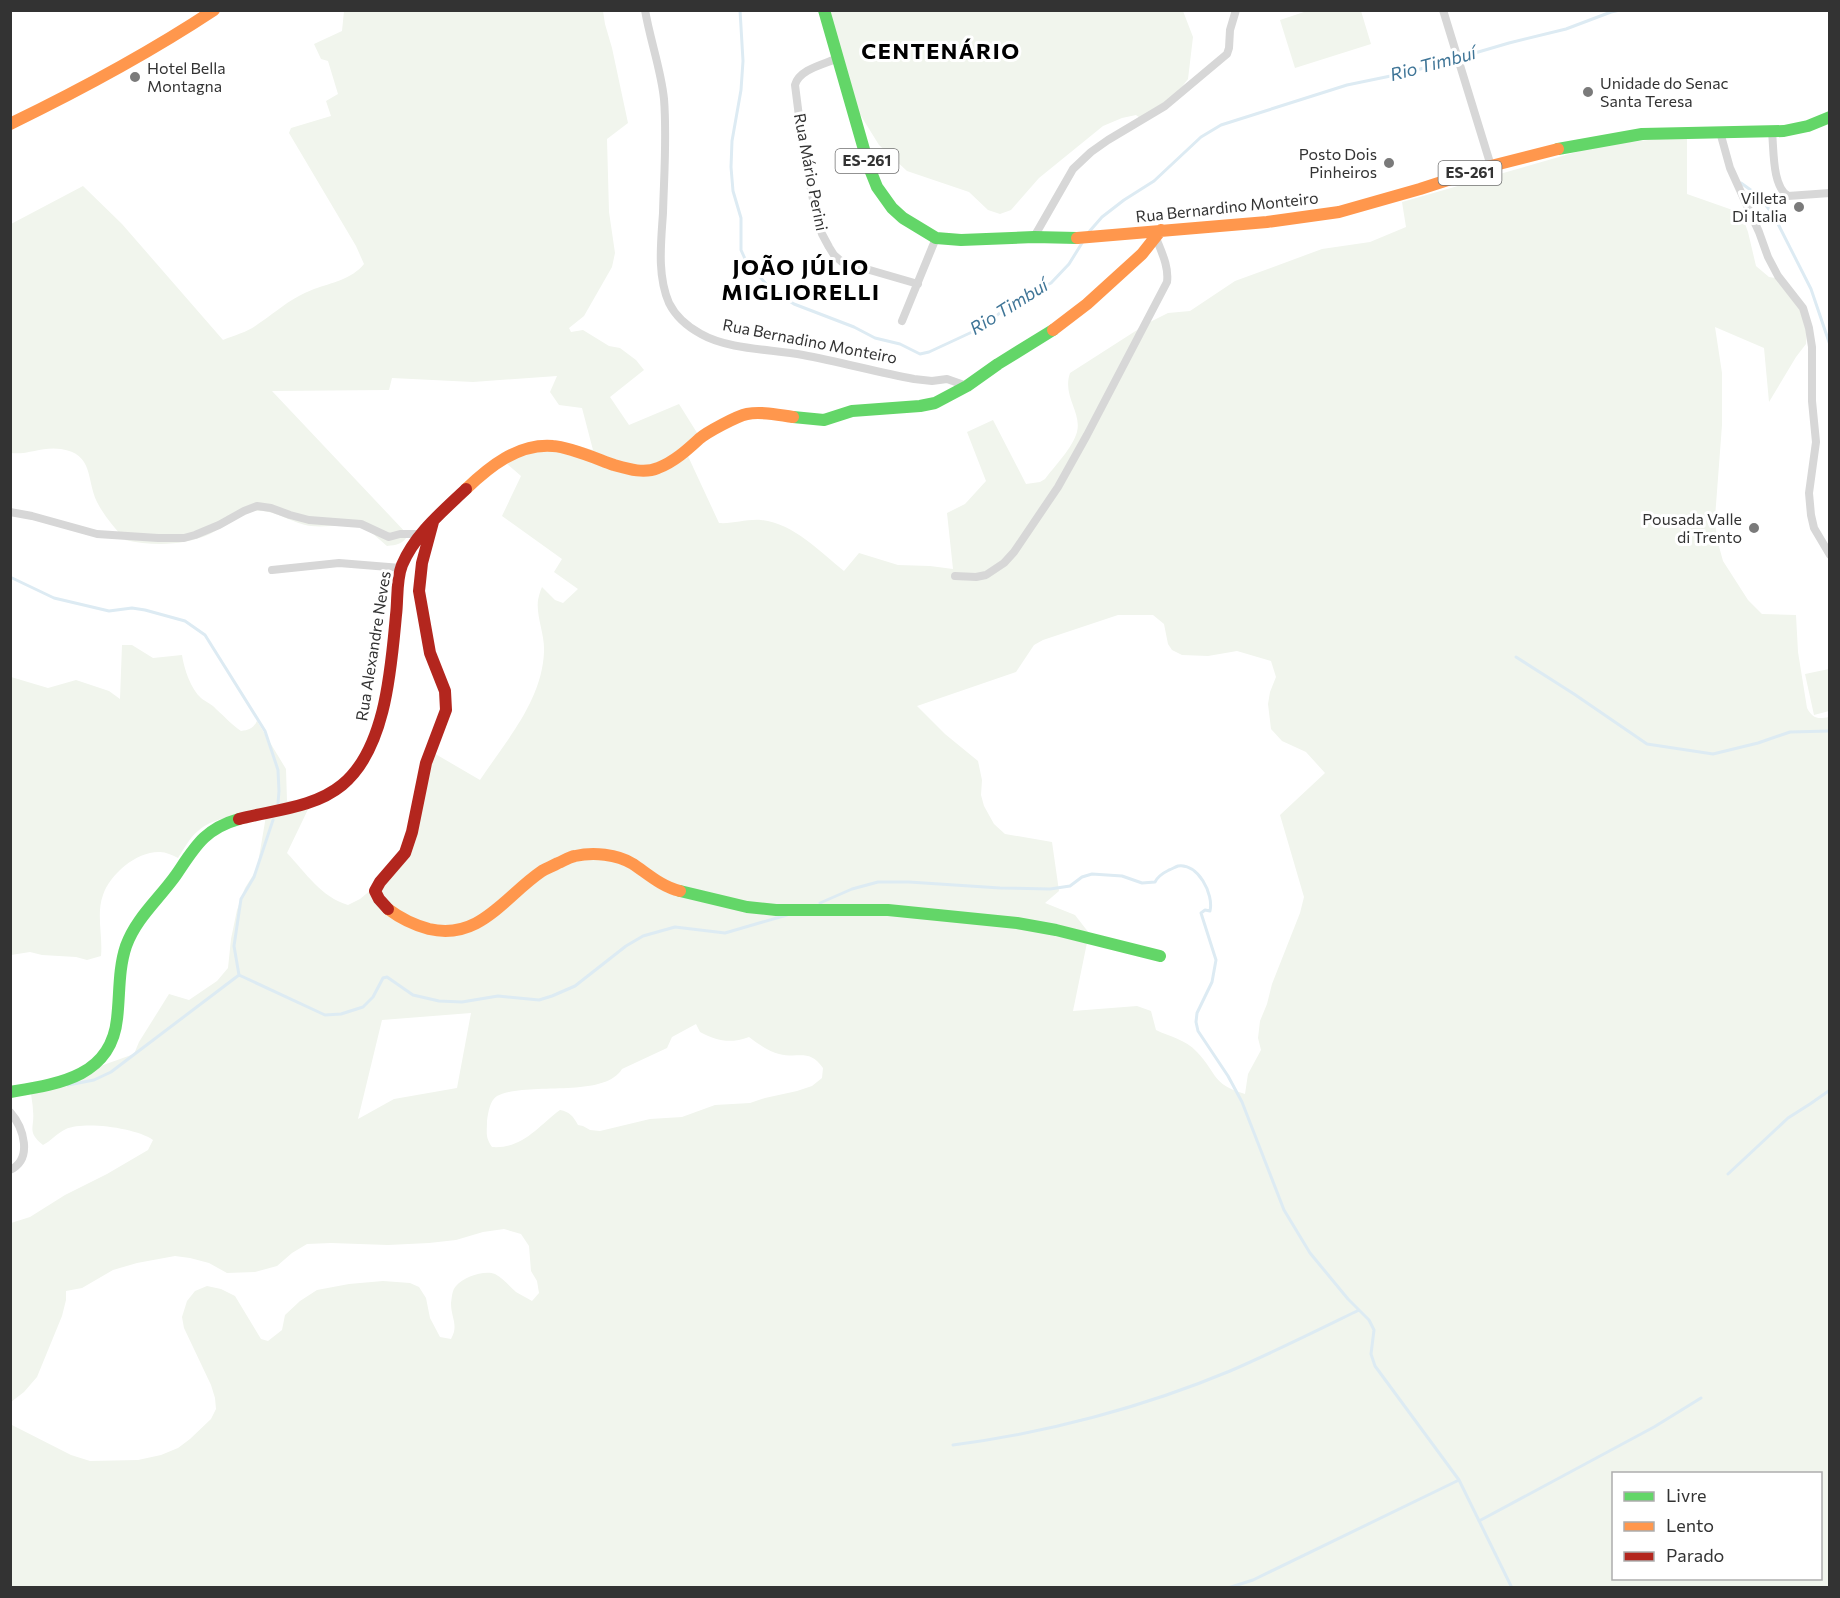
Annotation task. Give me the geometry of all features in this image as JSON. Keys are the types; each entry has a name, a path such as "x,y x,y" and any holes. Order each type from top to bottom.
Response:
{"street":[{"path":"10,124 123,65 214,10"},
{"name":"Rua Bernadino Monteiro","path":"645,10 657,55 664,101 661,268 664,289 670,305 678,316 687,326 704,336 729,344 801,355 914,379 932,381 947,379 967,386"},
{"name":"ES-261","path":"824,10 838,58"},
{"path":"1034,237 1073,169 1090,152 1165,106 1227,54 1230,30 1236,10"},
{"path":"1443,10 1491,166"},
{"name":"Rua Bernardino Monteiro","path":"838,58 869,168 877,187 887,202 903,218 924,232 936,238 961,240 1159,234 1339,212 1491,166 1571,146 1642,134 1772,132 1801,129 1830,117"},
{"name":"Rua Mário Perini","path":"838,58 803,73 798,77 795,85 803,148 822,234 834,255 842,262 918,284"},
{"path":"1720,132 1730,168 1768,257 1778,276 1803,308 1809,328 1812,347 1812,401 1816,442 1809,493 1811,515 1814,528 1830,555"},
{"path":"1772,132 1777,181 1783,193 1788,196 1830,193"},
{"path":"967,386 1049,333 1087,304 1142,254 1159,234"},
{"path":"955,576 986,575 1004,563 1058,487 1167,282 1168,273 1159,234"},
{"path":"902,321 936,238"},
{"name":"Rua Alexandre Neves","path":"10,1092 57,1083 78,1076 95,1066 105,1056 115,1036 120,975 128,940 152,903 174,878 197,844 207,835 236,821 300,806 319,799 346,783 359,767 371,745 382,712 401,568 420,534 491,467 517,452 532,447 555,446 631,470 651,470 674,460 704,435 719,426 746,414 761,413 824,420 852,411 935,403 967,386"},
{"path":"10,512 97,534 184,538 213,528 257,506 309,520 361,524 389,537 400,534 420,534"},
{"path":"433,521 422,563 418,591 430,653 445,691 446,711 426,763 412,832 405,853 375,891 380,902 393,912 431,930 447,931 474,925 485,919 542,871 562,860 585,854 598,854 630,862 669,889 728,904 776,910 888,910 1017,923 1056,930 1160,956"},
{"path":"272,570 339,563 401,568"},
{"path":"10,1112 20,1127 24,1140 24,1154 20,1165 10,1170"}],"shaded area":[{"path":"1310,10 1361,11 1371,44 1295,68 1280,20"},
{"path":"344,11 603,11 628,123 607,139 609,212 615,253 612,267 584,316 569,328 571,332 583,330 609,346 620,348 636,360 644,370 610,397 629,425 679,404 699,436 687,454 719,523 750,520 773,522 795,532 844,571 859,553 898,565 953,569 947,513 965,504 986,481 967,432 993,420 1026,484 1045,479 1068,450 1077,432 1077,418 1068,389 1070,373 1148,323 1168,313 1190,311 1235,281 1322,249 1370,242 1406,227 1402,202 1601,145 1687,136 1687,194 1741,213 1756,266 1769,277 1781,279 1803,307 1807,329 1806,344 1769,402 1764,348 1715,327 1722,373 1722,425 1715,518 1717,539 1723,561 1748,600 1762,614 1796,615 1798,652 1807,708 1816,717 1829,717 1829,1587 11,1587 10,1424 71,1455 90,1461 138,1460 161,1455 178,1448 211,1419 216,1409 211,1385 184,1328 182,1317 187,1301 195,1291 207,1286 221,1289 235,1296 261,1339 268,1341 282,1330 285,1315 300,1301 317,1290 349,1284 383,1281 410,1283 419,1287 426,1298 430,1318 440,1337 451,1339 455,1325 451,1308 452,1294 456,1286 464,1280 474,1275 490,1273 498,1276 516,1292 532,1301 539,1293 537,1281 531,1271 529,1246 521,1234 504,1229 456,1240 429,1243 307,1244 277,1266 255,1272 227,1273 209,1263 175,1256 137,1263 113,1270 82,1288 66,1291 62,1316 37,1377 24,1392 11,1402 11,1223 30,1217 65,1195 107,1174 148,1150 153,1140 123,1129 85,1126 66,1129 43,1145 32,1129 31,1091 134,1054 169,994 189,1000 217,981 228,968 237,910 245,888 257,869 266,816 221,819 205,826 195,834 178,858 160,852 151,853 142,855 126,865 112,879 101,902 101,956 87,960 30,952 11,955 11,677 48,688 76,680 109,691 120,699 122,645 132,645 153,658 182,655 188,678 201,698 241,731 250,729 257,721 286,769 287,801 313,799 287,853 322,890 348,905 360,899 383,880 400,856 432,752 480,780 521,720 537,687 544,652 538,606 542,587 555,600 563,603 578,589 554,572 562,559 502,516 521,476 499,457 544,441 560,441 593,450 582,408 559,405 550,392 557,376 473,382 392,378 389,390 272,391 408,535 402,542 391,546 387,546 369,531 360,527 311,526 262,511 242,514 210,534 189,541 157,544 125,540 97,502 87,469 79,456 54,448 11,453 11,224 83,186 122,224 223,340 250,329 305,293 347,277 364,264 356,246 289,133 291,128 331,116 326,101 338,94 328,61 321,59 314,44 342,31","holes":["1118,615 1153,615 1164,624 1168,644 1172,650 1182,655 1208,656 1237,651 1271,661 1276,677 1268,704 1271,729 1282,741 1306,752 1325,773 1280,815 1304,897 1260,1021 1258,1038 1261,1050 1248,1074 1245,1094 1220,1082 1204,1060 1188,1044 1156,1030 1151,1011 1137,1006 1073,1011 1089,933 1075,915 1045,903 1059,891 1052,842 1005,834 994,824 981,795 982,780 978,761 945,734 917,706 1016,672 1034,645","471,1013 457,1088 394,1099 358,1119 382,1020","696,1024 700,1032 712,1038 730,1041 749,1037 775,1053 813,1058 823,1068 822,1078 812,1086 750,1103 715,1105 682,1117 650,1119 600,1131 578,1125 571,1115 560,1110 521,1141 503,1147 492,1147 490,1144 487,1135 487,1118 491,1104 497,1096 510,1092 599,1084 613,1078 622,1069 667,1048 672,1037"]},
{"path":"828,11 1183,11 1193,37 1188,79 1170,102 1144,121 1136,115 1103,126 1039,178 1011,210 1000,214 988,210 969,192 907,171 879,145 853,103"},
{"path":"1829,669 1829,711 1814,715 1805,674"}],"waterway":[{"name":"Rio Timbuí","path":"740,10 743,61 741,90 732,141 733,191 741,218 741,250 746,261 778,294 794,304 854,327 875,338 900,344 920,354 985,326 1002,311 1051,283 1069,264 1082,243"},
{"name":"Rio Timbuí","path":"1088,233 1102,217 1154,181 1201,137 1221,125 1347,85 1410,72 1566,29 1620,10"},
{"path":"1741,183 1759,196 1774,216 1811,289 1830,345"},
{"path":"10,577 54,598 109,611 132,608 145,610 185,621 205,635 265,731 278,770 278,803"},
{"path":"1516,657 1647,744 1713,754 1790,732 1830,731"},
{"path":"239,975 234,946 241,899 254,877 273,820"},
{"path":"820,903 852,889 878,882 1050,889 1070,886 1082,877 1092,874 1122,876 1142,883 1155,882 1163,874 1178,866 1185,866 1198,874 1210,896 1210,911 1205,910 1201,913 1216,960 1212,982 1197,1013 1198,1031 1242,1102 1284,1210 1310,1253 1348,1299 1369,1320 1374,1330 1371,1354 1375,1366 1459,1480 1512,1588"},
{"path":"239,975 325,1015 341,1014 363,1007 373,997 383,978 387,977 413,995 439,1001 462,1002 498,996 539,1000 575,986 626,946 643,936 675,927 725,933 787,915"},
{"path":"68,1085 94,1080 111,1072 239,975"},
{"path":"1728,1174 1788,1118 1830,1090"},
{"path":"953,1445 1059,1426 1164,1396 1246,1364 1359,1310"},
{"path":"1479,1521 1654,1427 1701,1398"},
{"path":"1228,1588 1253,1580 1459,1480"}],"traffic: fast":[{"path":"824,10 869,167 877,187 892,208 903,218 936,238 961,240 1077,238"},
{"path":"1558,149 1642,134 1784,131 1808,126 1830,117"},
{"path":"793,417 824,420 852,411 935,403 967,386 1053,330"},
{"path":"10,1092 63,1081 93,1065 104,1054 113,1038 117,1019 120,973 123,955 130,936 201,840 217,828 239,819"},
{"path":"680,891 747,907 776,910 888,910 1017,923 1056,930 1160,956"}],"traffic: slow":[{"path":"10,124 114,70 214,10"},
{"path":"1077,238 1267,222 1339,212 1491,166 1558,149"},
{"path":"1053,330 1087,304 1142,254 1161,230"},
{"path":"466,489 494,465 528,448 560,447 619,467 647,471 669,462 708,432 742,415 764,413 793,417"},
{"path":"388,909 407,921 429,929 447,931 463,929 491,914 542,871 571,857 589,854 612,856 627,861 661,883 680,891"}],"traffic: jam":[{"path":"239,819 319,799 342,785 357,770 368,751 384,706 392,659 398,583 402,565 422,533 466,489"},
{"path":"388,909 375,891 405,853 412,832 426,763 446,710 445,691 430,653 419,591 422,563 433,522"}],"place":[{"name":"Hotel Bella Montagna","path":"135,77"},
{"name":"Unidade do Senac Santa Teresa","path":"1588,92"},
{"name":"Posto Dois Pinheiros","path":"1389,163"},
{"name":"Villeta Di Italia","path":"1799,207"},
{"name":"Pousada Valle di Trento","path":"1754,528"}],"district":[{"name":"CENTENÁRIO","path":"941,51"},
{"name":"JOÃO JÚLIO MIGLIORELLI","path":"801,280"}]}
